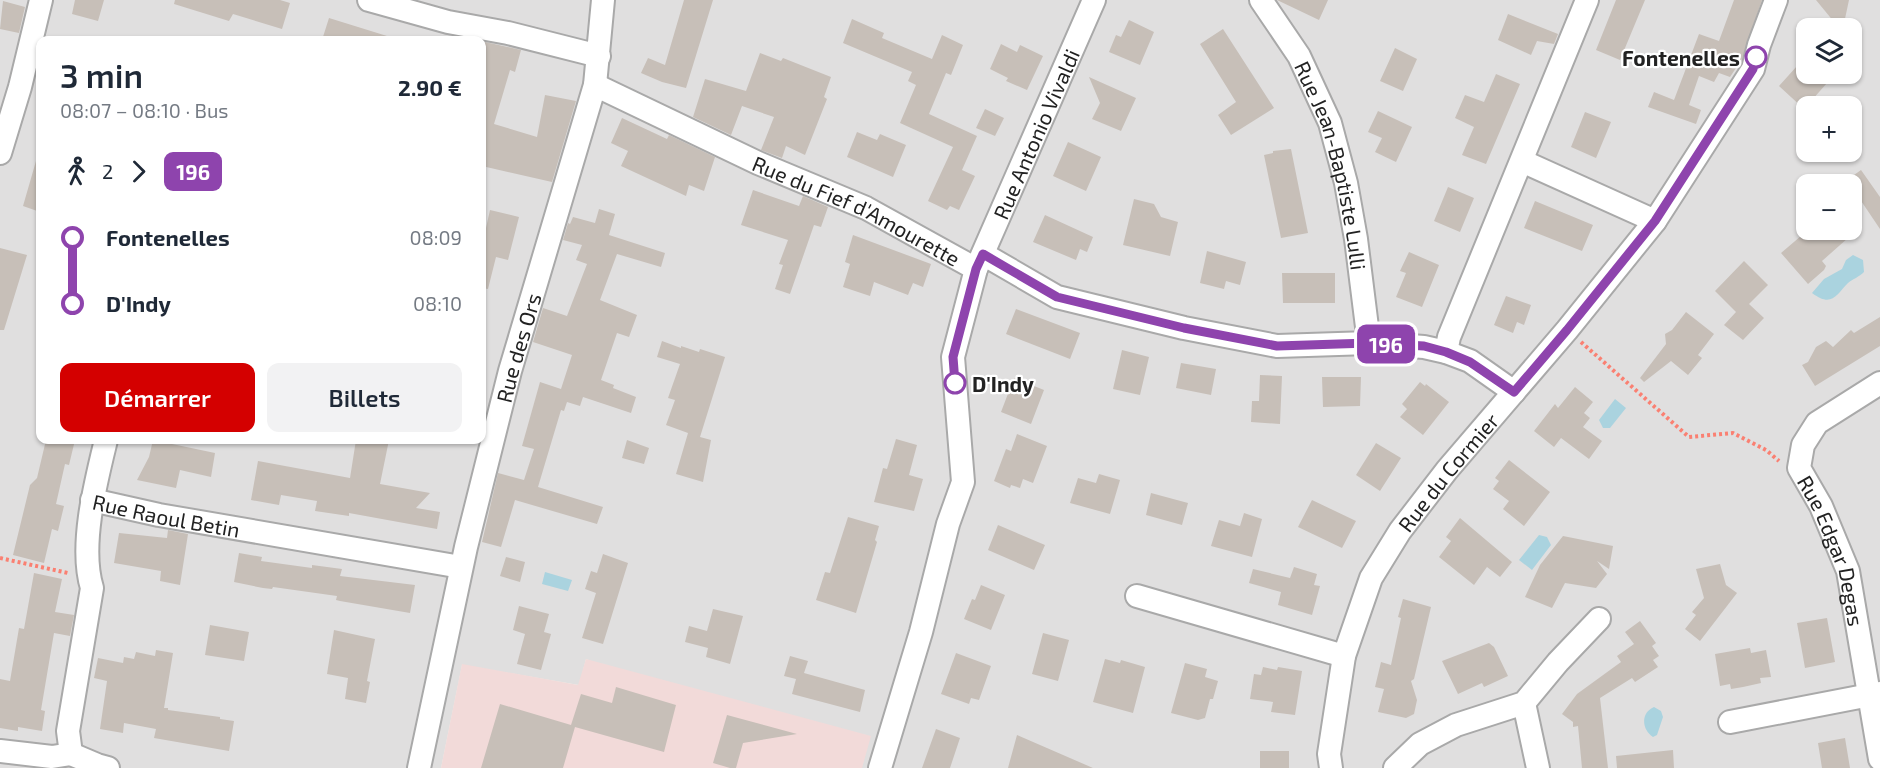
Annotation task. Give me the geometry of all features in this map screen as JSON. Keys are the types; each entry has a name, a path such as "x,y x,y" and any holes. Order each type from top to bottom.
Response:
{"street":[{"path":"0,153 20,87 41,0"},
{"path":"369,0 448,22 508,33 599,56"},
{"name":"Rue des Ors","path":"419,768 461,567 510,371 595,85 603,0"},
{"name":"Rue Antonio Vivaldi","path":"980,261 1094,0"},
{"name":"Rue Jean-Baptiste Lulli","path":"1261,0 1299,56 1330,123 1348,194 1369,343"},
{"path":"1446,352 1449,337 1587,0"},
{"name":"Rue du Cormier","path":"1331,768 1329,754 1344,656 1371,578 1400,531 1447,470 1567,330 1655,221 1753,69 1759,45 1776,0"},
{"name":"Rue du Fief d'Amourette","path":"595,85 758,163 866,207 980,261 953,357 963,482 948,525 921,632 880,768"},
{"path":"1522,161 1655,221"},
{"path":"980,261 1057,297 1184,328 1277,346 1369,343 1424,346 1470,362 1514,392"},
{"name":"Rue Edgar Degas","path":"1880,383 1817,423 1803,445 1799,468 1821,506 1848,571 1874,694 1880,759"},
{"path":"92,500 105,444"},
{"name":"Rue Raoul Betin","path":"71,754 68,731 92,588 87,571 92,500 181,519 461,567"},
{"path":"1137,596 1344,656"},
{"path":"1395,768 1420,744 1456,725 1524,703 1599,618"},
{"path":"1730,722 1874,694"},
{"path":"1524,703 1538,768"},
{"path":"0,751 52,757 71,754 108,768"}],"path":[{"path":"1567,330 1689,437 1733,433 1766,450 1778,461 1799,468"},
{"path":"0,558 64,574 87,571"}],"shaded area":[{"path":"0,0 1880,0 1880,768 858,768 586,659 579,685 462,665 441,768 0,768"},
{"path":"586,659 871,736 862,768 441,768 462,664 578,685"}],"water":[{"path":"1853,255 1863,260 1864,272 1829,300 1812,293 1824,279 1842,269 1846,260"},
{"path":"1615,399 1626,408 1610,428 1603,428 1599,420"},
{"path":"1539,535 1547,537 1551,545 1532,570 1519,560"},
{"path":"545,572 572,580 568,591 542,584"},
{"path":"1654,707 1661,711 1663,717 1657,735 1653,737 1649,734 1644,722 1646,713"}],"building":[{"path":"75,0 104,0 98,21 72,14"},
{"path":"175,0 280,0 290,3 282,29 233,14 229,21 174,4"},
{"path":"684,0 713,0 686,88 662,82 641,73 648,58 665,65"},
{"path":"1277,0 1328,0 1319,20"},
{"path":"1616,0 1645,0 1620,60 1596,50"},
{"path":"1734,0 1762,0 1742,59 1730,77 1719,73 1714,82 1699,76 1689,105 1701,110 1696,124 1648,107 1654,92 1674,100 1699,34 1719,41"},
{"path":"1816,0 1849,0 1845,18 1831,18"},
{"path":"3,1 25,7 19,33 0,29"},
{"path":"1508,14 1558,34 1554,44 1537,41 1531,55 1498,40"},
{"path":"329,18 387,36 323,36"},
{"path":"852,19 884,33 882,38 932,59 942,35 963,45 951,75 946,73 929,114 977,136 962,170 975,176 959,210 950,206 947,210 928,201 953,147 900,123 916,85 908,81 912,72 843,43"},
{"path":"1129,20 1154,32 1140,65 1109,52 1116,35 1121,37"},
{"path":"1223,29 1274,108 1231,135 1218,115 1236,102 1200,44"},
{"path":"486,42 521,50 515,72 510,70 494,124 537,137 545,95 576,101 552,182 486,167"},
{"path":"1001,44 1017,52 1020,45 1043,56 1027,90 1006,81 1008,78 990,69"},
{"path":"1395,48 1417,59 1403,91 1380,81"},
{"path":"760,53 781,61 783,58 831,77 824,97 827,99 805,155 786,146 782,158 761,150 774,117 742,106 731,135 693,117 705,79 746,91"},
{"path":"1796,67 1796,84 1826,84 1816,96 1796,96 1796,102 1779,86"},
{"path":"1496,74 1520,84 1486,164 1462,155 1474,127 1455,118 1465,95 1484,102"},
{"path":"1089,77 1136,98 1121,131 1092,119 1100,103"},
{"path":"985,109 1004,118 995,136 976,128"},
{"path":"1378,111 1412,127 1396,162 1375,152 1382,138 1368,132"},
{"path":"1585,112 1611,122 1596,158 1571,147"},
{"path":"622,118 667,139 669,135 715,157 704,191 689,185 686,196 621,166 628,151 611,143"},
{"path":"857,132 877,140 880,134 906,145 893,177 847,157"},
{"path":"1068,142 1101,157 1086,191 1053,176"},
{"path":"1291,149 1308,233 1281,238 1264,155 1273,153 1273,151"},
{"path":"36,161 36,211 23,206"},
{"path":"1861,170 1880,197 1880,229 1862,202 1862,174 1855,174"},
{"path":"1448,187 1474,198 1460,232 1434,221"},
{"path":"753,190 799,206 803,196 828,207 821,227 814,225 790,294 775,289 783,265 779,264 788,240 741,225"},
{"path":"1134,199 1154,204 1161,217 1178,222 1170,256 1123,245"},
{"path":"1535,201 1593,225 1582,251 1524,228"},
{"path":"599,209 615,214 609,235 665,253 661,267 617,254 600,300 637,315 629,337 617,333 601,380 614,385 613,388 636,397 631,413 583,397 580,406 567,402 564,411 561,410 538,487 603,507 597,524 515,500 501,547 482,542 498,473 524,480 534,449 522,446 540,382 561,389 572,355 533,342 543,308 567,316 587,264 576,260 582,245 563,240 568,223 570,224 573,217 595,223"},
{"path":"490,210 519,217 508,260 496,257 488,289 486,289 486,228"},
{"path":"1045,215 1093,237 1087,252 1080,249 1076,260 1033,242"},
{"path":"853,235 931,264 923,287 913,283 908,295 874,282 870,296 843,287 850,264 845,262"},
{"path":"1796,240 1846,240 1822,261 1826,266 1824,270 1808,284 1781,253"},
{"path":"0,248 27,255 4,330 0,330"},
{"path":"1207,251 1246,262 1240,285 1226,281 1224,289 1200,283"},
{"path":"1409,252 1439,265 1422,307 1396,297 1406,273 1400,271"},
{"path":"1744,261 1768,285 1749,304 1764,318 1743,340 1724,325 1736,312 1715,291"},
{"path":"1282,273 1335,273 1335,303 1283,303"},
{"path":"1506,296 1531,305 1524,325 1517,322 1513,333 1494,325"},
{"path":"1016,309 1080,333 1070,359 1006,334"},
{"path":"1686,312 1714,334 1698,355 1702,358 1688,375 1671,361 1644,382 1640,378 1666,344 1665,334 1672,330"},
{"path":"1880,317 1880,346 1815,386 1802,365 1808,362 1816,347 1826,341 1833,347 1851,330 1854,333"},
{"path":"662,341 681,348 681,346 699,352 700,349 725,357 700,437 711,440 703,482 676,474 688,433 666,425 675,400 668,398 680,364 657,357"},
{"path":"1122,350 1149,357 1140,395 1113,389"},
{"path":"1181,363 1216,369 1211,395 1176,388"},
{"path":"1260,375 1282,376 1280,424 1251,422 1252,401 1259,401"},
{"path":"1322,377 1361,377 1360,406 1323,407"},
{"path":"1014,378 1044,390 1031,424 1001,412"},
{"path":"1420,382 1449,402 1423,435 1400,417 1407,409 1402,404"},
{"path":"1575,387 1593,402 1584,413 1590,418 1583,427 1602,441 1589,459 1561,438 1554,447 1534,431 1555,404 1558,408"},
{"path":"1017,434 1047,446 1033,483 1023,479 1020,488 1011,485 1010,488 994,481 1006,449 1011,451"},
{"path":"896,439 917,445 909,475 923,479 914,511 874,502 883,468 887,469"},
{"path":"627,440 649,448 644,464 622,458"},
{"path":"1376,443 1401,458 1380,491 1356,475"},
{"path":"45,444 74,444 69,465 65,464 56,504 64,506 58,531 52,529 44,563 13,555 30,485 37,478"},
{"path":"152,444 172,444 215,453 211,477 180,470 176,488 137,480 149,457"},
{"path":"355,444 388,444 380,484 430,493 416,508 440,512 437,529 349,513 349,516 315,511 317,501 281,495 279,505 251,500 258,461 350,478"},
{"path":"1509,460 1550,492 1524,526 1503,509 1509,501 1493,489 1499,481 1495,478"},
{"path":"1099,474 1120,480 1110,514 1070,503 1078,478 1096,483"},
{"path":"1151,493 1188,503 1182,525 1146,515"},
{"path":"1312,500 1356,521 1342,548 1298,527"},
{"path":"1244,513 1262,519 1252,557 1211,546 1219,520 1240,526"},
{"path":"848,517 879,526 875,540 877,542 856,613 816,600 825,572 830,573"},
{"path":"1460,518 1512,562 1500,577 1487,567 1474,585 1439,557 1451,541 1446,537"},
{"path":"998,525 1045,545 1034,570 988,550"},
{"path":"168,530 188,534 180,585 160,581 161,571 114,563 119,533 167,538"},
{"path":"1563,536 1613,546 1609,569 1597,561 1607,574 1596,588 1565,583 1552,608 1525,597 1540,565"},
{"path":"239,553 262,557 261,561 312,568 312,565 342,569 340,576 415,585 410,613 340,601 336,600 337,596 273,587 272,589 263,588 234,582"},
{"path":"603,554 628,563 603,644 582,638 596,593 585,589 591,571 597,573"},
{"path":"506,557 525,562 520,582 500,576"},
{"path":"1720,564 1726,585 1737,593 1700,641 1685,629 1696,615 1692,612 1704,598 1696,569"},
{"path":"1294,567 1317,574 1314,585 1320,586 1312,615 1278,605 1281,592 1249,583 1253,569 1290,578"},
{"path":"34,573 62,579 55,612 74,615 70,636 54,633 41,710 45,711 42,731 18,727 18,731 0,728 0,679 10,681 19,628 24,629"},
{"path":"981,585 1005,595 991,630 964,619"},
{"path":"1403,599 1431,607 1414,679 1411,681 1417,700 1414,714 1406,718 1378,712 1384,689 1375,687 1381,662 1391,665"},
{"path":"519,606 549,614 544,632 551,634 541,670 517,664 525,634 513,630"},
{"path":"713,609 743,616 730,664 706,657 708,648 685,642 689,626 707,631"},
{"path":"1827,618 1835,662 1805,668 1797,623"},
{"path":"1640,621 1656,643 1652,646 1659,656 1653,660 1658,667 1635,682 1632,678 1600,698 1608,768 1582,768 1578,726 1573,727 1573,722 1562,714 1577,694 1621,662 1617,656 1634,644 1625,632"},
{"path":"210,625 249,632 244,661 205,655"},
{"path":"334,630 375,639 367,681 370,682 366,703 345,699 348,678 327,674"},
{"path":"1043,633 1069,640 1058,681 1032,674"},
{"path":"1489,643 1494,647 1508,676 1484,687 1482,683 1458,694 1442,661"},
{"path":"1750,648 1751,653 1766,650 1771,677 1760,678 1761,683 1743,687 1731,689 1730,684 1720,686 1715,654"},
{"path":"156,650 173,653 164,708 234,721 229,751 154,738 156,729 124,723 123,733 100,729 107,681 94,678 98,658 123,663 124,657 134,659 136,652 155,656"},
{"path":"956,653 991,666 979,700 971,698 969,704 941,694"},
{"path":"790,656 808,661 804,673 865,690 860,712 792,694 796,679 784,676"},
{"path":"1105,659 1120,663 1121,660 1145,667 1133,713 1093,702"},
{"path":"1185,663 1207,669 1205,677 1218,681 1205,718 1198,720 1171,713"},
{"path":"1263,667 1302,671 1295,715 1271,712 1273,702 1250,699 1254,674 1261,675"},
{"path":"616,687 676,705 664,752 575,727 563,768 481,768 500,704 571,725 581,694 612,703"},
{"path":"727,715 797,734 743,743 736,768 730,768 713,763"},
{"path":"936,729 960,738 950,768 922,768"},
{"path":"1017,735 1093,768 1008,768"},
{"path":"1845,738 1850,768 1822,768 1818,743"},
{"path":"1673,750 1674,768 1617,768 1616,756"},
{"path":"1260,751 1289,751 1289,768 1260,768"}],"bus line":[{"name":"196","path":"955,383 953,357 976,269 983,254 1057,297 1184,328 1277,346 1369,343 1424,346 1470,362 1514,392 1655,221 1753,69 1756,57"}],"place":[{"name":"Fontenelles","path":"1756,57"},
{"name":"D'Indy","path":"955,383"}]}
